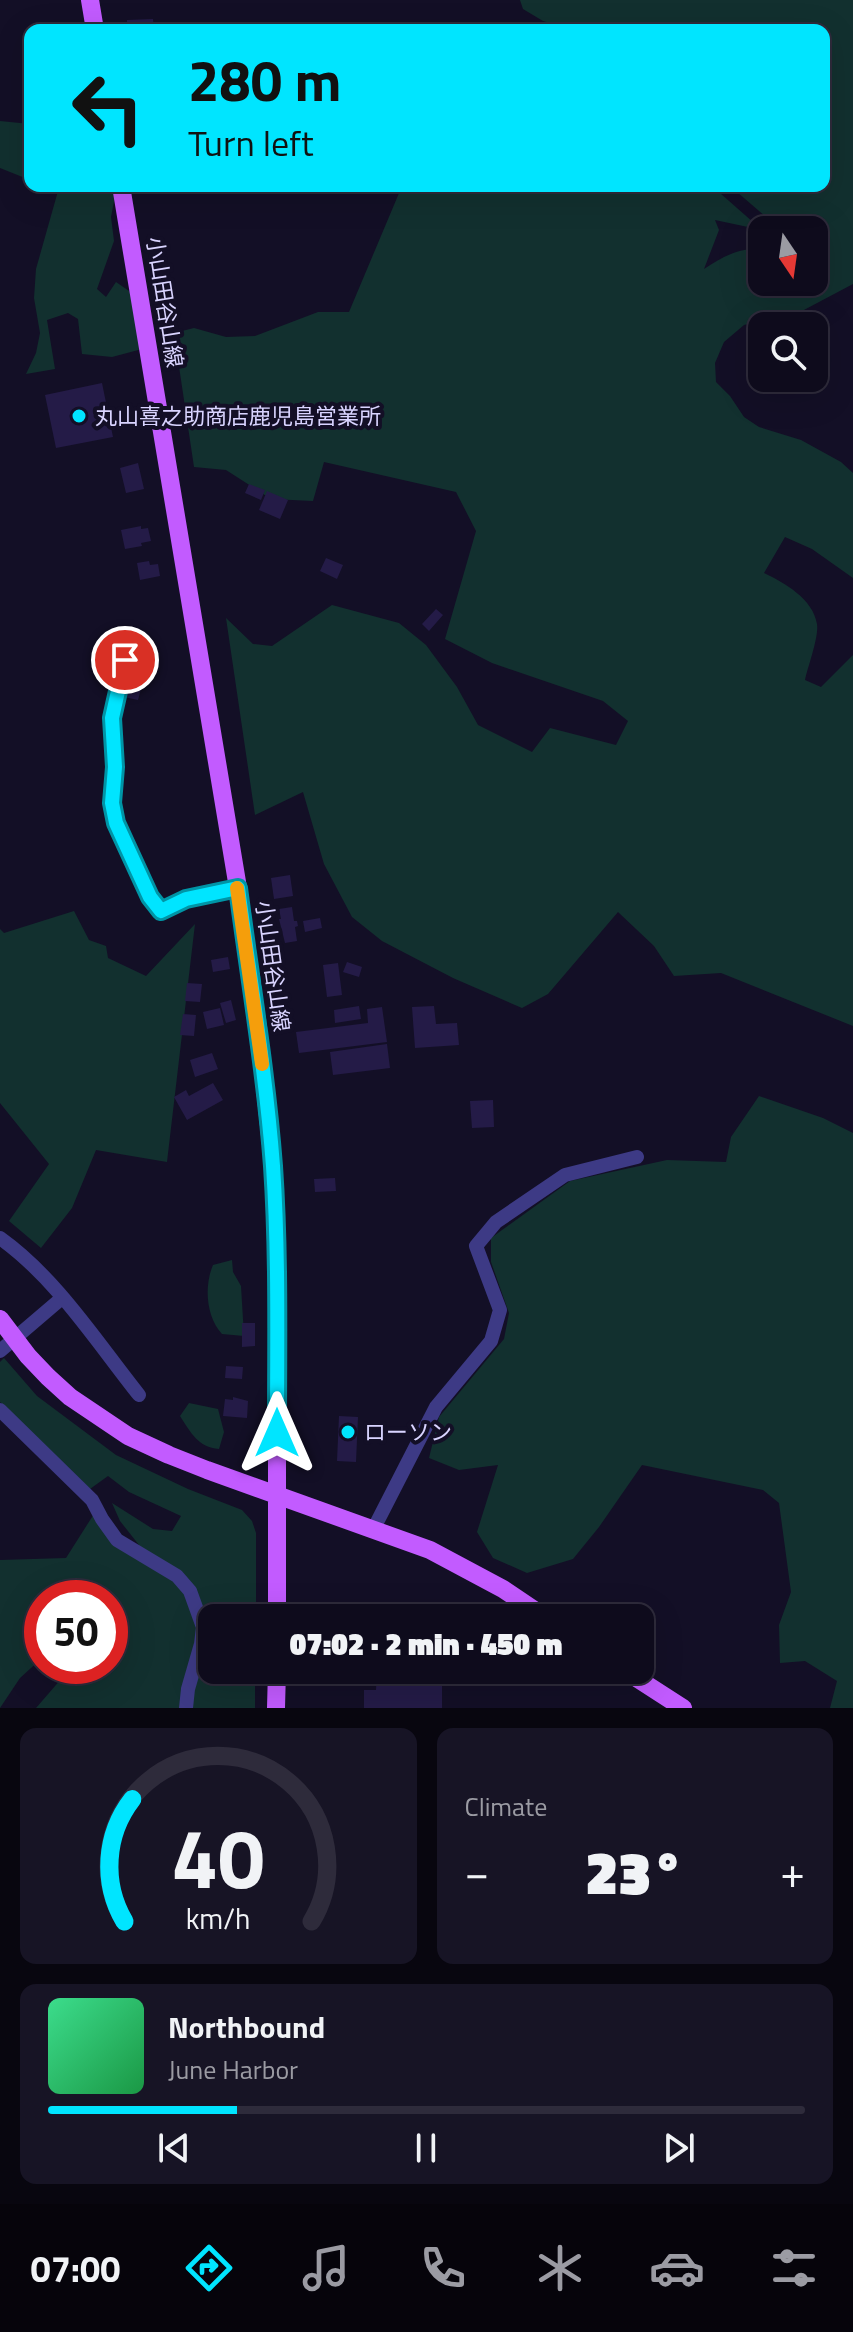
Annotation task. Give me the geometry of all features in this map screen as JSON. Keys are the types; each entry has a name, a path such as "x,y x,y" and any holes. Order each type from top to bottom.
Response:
{"main road":[{"path":"90,0 94,24"},
{"name":"小山田谷山線","path":"122,192 238,888 263,1069 273,1164 277,1246 277,1604"},
{"path":"0,1319 7,1344 70,1397 128,1436 169,1455 430,1550 525,1604"},
{"path":"276,1708 277,1684"},
{"path":"646,1684 683,1708"}],"street":[{"path":"125,660 112,718 115,767 112,803 116,823 150,897 161,911 186,899 238,888"},
{"path":"373,1530 436,1407 491,1341 500,1310 476,1246 496,1222 565,1175 637,1157"},
{"path":"0,1238 20,1252 62,1298 139,1395"},
{"path":"7,1344 62,1298"},
{"path":"0,1410 92,1500 117,1540 177,1576 190,1591 203,1627 186,1708"}],"green space":[{"path":"520,0 853,0 853,284 802,311 748,312 748,324 724,342 715,363 716,382 744,417 759,427 801,440 841,462 853,473 853,578 812,549 785,537 764,573 797,593 814,615 816,636 805,680 821,687 853,655 853,1026 721,973 674,976 654,946 618,912 548,994 522,1008 453,978 382,941 352,917 324,864 303,792 255,815 226,618 253,644 272,646 332,605 399,623 426,645 457,687 478,725 532,752 550,728 616,745 628,721 603,701 492,663 445,639 476,531 456,492 324,462 313,501 271,499 226,470 194,467 174,333 194,328 226,337 255,336 318,312 349,312 399,192 719,192 748,218 748,227 715,220 719,230 704,269 732,254 748,250 748,296 828,296 828,216 765,216 737,192 830,192 830,24 553,24 523,9"},
{"path":"0,121 24,123 24,178 0,168"},
{"path":"58,192 116,192 111,217 114,241 97,289 106,297 116,282 132,293 142,349 112,357 82,354 78,319 68,313 47,320 55,369 26,374 36,353 40,333 34,298 36,269"},
{"path":"74,911 89,940 106,946 108,958 146,976 195,924 167,1162 96,1150 72,1208 41,1248 9,1221 49,1164 0,1103 0,929 4,933"},
{"path":"759,1096 823,1118 853,1133 853,1708 830,1708 837,1681 805,1661 780,1663 779,1625 791,1592 779,1503 763,1490 642,1465 573,1559 527,1573 493,1558 477,1532 498,1465 459,1470 429,1458 439,1417 504,1339 509,1313 491,1262 491,1238 570,1181 667,1160 726,1162 731,1137"},
{"path":"232,1260 233,1272 241,1286 244,1336 222,1334 213,1319 208,1301 208,1282 213,1265"},
{"path":"4,1358 37,1396 116,1455 242,1510 252,1521 256,1533 256,1604 198,1604 198,1684 255,1684 255,1708 36,1708 57,1684 128,1684 128,1580 24,1580 24,1674 0,1708 0,1560 66,1558 99,1506 130,1551 139,1545 120,1521 112,1503 153,1529 172,1531 181,1516 129,1492 108,1476 90,1489 0,1402 0,1362"},
{"path":"189,1403 218,1409 224,1432 219,1449 200,1442 180,1416"}],"building":[{"path":"153,19 153,24 127,24 127,20"},
{"name":"丸山喜之助商店鹿児島営業所","path":"102,383 113,437 56,448 45,395"},
{"path":"138,463 144,489 126,493 120,468"},
{"path":"249,484 265,490 261,500 245,493"},
{"path":"267,491 288,500 280,519 259,510"},
{"path":"141,526 141,529 148,528 151,541 125,549 121,530"},
{"path":"326,558 343,565 337,579 320,571"},
{"path":"149,561 150,565 158,564 160,576 140,580 137,563"},
{"path":"436,609 443,615 429,631 422,624"},
{"path":"127,682 142,685 138,700 124,697"},
{"path":"290,875 293,896 274,899 271,878"},
{"path":"292,907 298,926 295,927 297,941 285,943 279,909"},
{"path":"320,918 322,928 305,932 303,921"},
{"path":"228,957 230,969 213,972 211,960"},
{"path":"347,962 362,967 359,977 343,972"},
{"path":"338,963 342,995 327,997 323,965"},
{"path":"187,983 202,984 200,1002 185,1001"},
{"path":"231,1000 236,1020 226,1023 220,1003"},
{"path":"359,1006 361,1019 335,1023 334,1010"},
{"path":"434,1006 436,1024 457,1023 459,1045 415,1048 412,1007"},
{"path":"382,1007 387,1042 299,1053 296,1032 368,1023 367,1009"},
{"path":"220,1008 224,1025 207,1029 203,1012"},
{"path":"183,1014 196,1015 194,1036 180,1035"},
{"path":"387,1044 390,1068 333,1075 330,1052"},
{"path":"212,1053 218,1069 195,1077 190,1060"},
{"path":"213,1083 223,1100 187,1120 174,1097 186,1090 189,1096"},
{"path":"493,1100 494,1127 472,1128 470,1101"},
{"path":"335,1178 336,1191 315,1192 314,1179"},
{"path":"242,1323 255,1323 255,1346 242,1347"},
{"path":"226,1366 243,1367 242,1379 225,1378"},
{"path":"233,1397 248,1401 247,1418 223,1416 225,1399 233,1400"},
{"name":"ローソン","path":"339,1416 358,1417 356,1462 337,1461"},
{"path":"376,1684 442,1686 442,1708 364,1708 364,1690 376,1690"}],"slow traffic":[{"path":"237,888 262,1064"}],"place":[{"name":"丸山喜之助商店鹿児島営業所","path":"79,416"},
{"name":"ローソン","path":"348,1432"}],"route":[{"path":"125,660 112,718 115,767 112,803 116,823 150,897 161,911 186,899 238,888 273,1164 277,1246 277,1433"}]}
